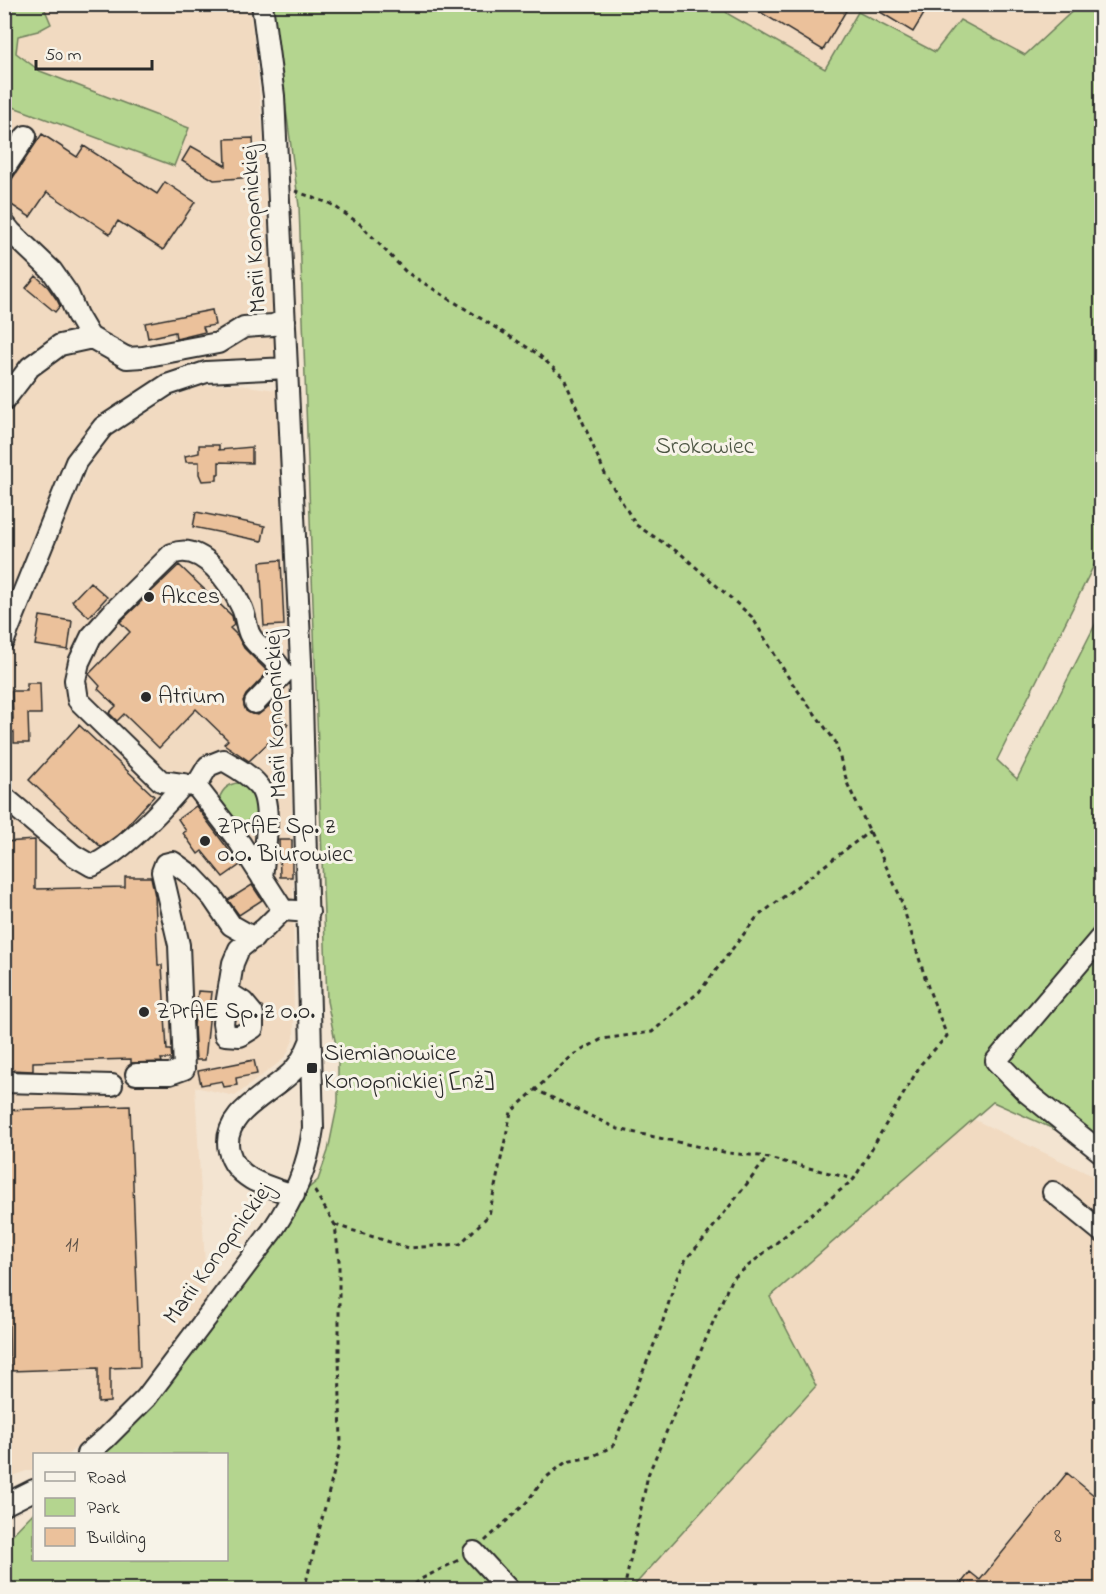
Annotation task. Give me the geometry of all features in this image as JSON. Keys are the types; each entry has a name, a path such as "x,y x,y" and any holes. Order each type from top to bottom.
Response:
{"street":[{"name":"Marii Konopnickiej","path":"89,1453 146,1398 272,1231 294,1195 304,1173 314,1128 302,662 274,96 262,4"},
{"path":"4,169 26,136"},
{"path":"4,223 52,271 68,294 77,315 92,338 127,358 218,343 244,327 273,325 285,320"},
{"path":"4,401 30,367 60,345 92,338"},
{"path":"4,640 76,462 104,427 167,385 206,372 287,368"},
{"path":"255,703 283,674 280,667 250,636 242,607 224,580 208,561 188,551 179,550 172,554 91,637 79,662 75,680 78,700 161,780 190,785 240,843 283,910"},
{"path":"4,797 73,855 92,866 108,858 208,766 223,760 259,785 265,795 267,809 262,878"},
{"path":"136,1074 170,1074 184,1069 179,945 162,872 165,864 174,862 190,875 212,897 231,925 254,938"},
{"path":"229,993 233,963 239,949 283,910 309,912"},
{"path":"1101,936 996,1061 1026,1092 1101,1153"},
{"path":"294,1195 262,1185 238,1168 231,1159 228,1133 243,1112 293,1071 303,1058 312,1038"},
{"path":"4,1082 112,1085"},
{"path":"1053,1191 1101,1232"},
{"path":"5,1501 33,1490"},
{"path":"474,1552 509,1590"}],"path":[{"path":"279,182 296,192 331,204 360,224 406,272 538,354 564,378 606,474 636,525 681,554 752,617 790,680 835,741 848,785 899,894 929,990 947,1036 921,1064 854,1179 731,1280 648,1474 624,1590"},
{"path":"335,1225 409,1248 460,1244 489,1215 511,1112 573,1055 603,1039 652,1032 699,992 757,917 870,831"},
{"path":"534,1089 618,1129 728,1153 766,1158 854,1179"},
{"path":"408,1590 421,1579 474,1552 526,1503 544,1479 566,1462 591,1457 613,1446 686,1259 766,1158"},
{"path":"304,1173 335,1225 339,1260 342,1444 304,1590"}],"shaded area":[{"path":"5,5 249,5 263,134 275,359 206,360 189,363 114,407 87,431 71,455 8,597 26,609 94,456 111,436 169,399 200,386 232,384 276,390 288,655 294,1038 281,1061 235,1096 195,1087 207,1300 140,1386 100,1429 69,1453 33,1453 33,1471 26,1471 5,1479"},
{"path":"720,5 1079,5 1025,55 960,20 935,52 825,69 728,14"},
{"path":"973,1119 1091,1175 1101,1183 1101,1589 631,1590 815,1386 770,1297"}],"green space":[{"path":"4,5 43,5 51,24 38,31 18,36 16,53 40,71 189,128 174,166 5,104"},
{"name":"Srokowiec","path":"272,5 720,5 728,14 825,69 858,12 935,52 960,20 1025,55 1079,5 1101,5 1101,551 997,760 1017,779 1101,613 1101,1150 993,1102 770,1297 816,1386 631,1589 5,1589 4,1543 33,1513 33,1561 228,1561 228,1453 92,1453 289,1205 318,1180 328,1151 338,1102 338,1055 327,1001 299,206"},
{"path":"239,783 253,789 259,803 253,817 239,823 225,817 219,803 225,789"}],"building":[{"path":"747,4 850,4 823,50"},
{"path":"867,4 930,4 913,32"},
{"path":"42,134 77,157 84,146 157,194 165,182 195,202 163,250 118,221 110,234 47,192 30,217 4,200 4,191"},
{"path":"253,138 255,177 214,180 182,161 191,146 226,166 225,139"},
{"path":"36,276 57,300 60,306 55,312 26,288"},
{"path":"212,310 215,325 203,327 205,332 176,339 175,332 148,338 145,323"},
{"path":"199,445 219,445 219,450 252,447 252,463 219,462 217,480 202,481 199,474 199,462 186,462 185,456 199,453"},
{"path":"196,512 265,526 262,541 193,527"},
{"path":"281,560 284,625 264,626 260,562"},
{"path":"179,565 232,616 234,625 230,628 244,648 268,672 246,695 243,701 246,711 258,715 269,706 288,724 249,761 224,744 228,740 196,709 159,748 124,714 117,721 109,713 116,706 98,689 100,686 89,674 130,632 120,622"},
{"path":"90,582 107,597 89,617 72,601"},
{"path":"40,616 72,621 68,650 35,645"},
{"path":"27,683 40,683 41,714 28,714 29,743 14,743 14,732 8,732 7,719 13,719 12,691 27,691"},
{"path":"79,725 154,796 120,833 101,847 29,780"},
{"name":"ZPrAE Sp. z o.o. Biurowiec","path":"196,806 240,865 223,877 202,851 198,854 183,833 186,831 178,819"},
{"path":"35,840 35,889 125,887 125,877 151,877 155,896 158,965 162,965 167,1050 171,1050 172,1059 161,1059 162,1062 131,1063 131,1059 33,1062 33,1071 10,1070 10,1064 4,1064 4,842"},
{"path":"279,840 292,840 292,877 280,877"},
{"path":"252,885 262,900 239,915 228,900"},
{"path":"198,991 212,992 205,1060 196,1060 194,1026"},
{"path":"254,1060 257,1074 236,1078 237,1085 224,1087 222,1081 201,1085 198,1071"},
{"path":"130,1106 140,1367 110,1368 110,1402 98,1403 98,1368 10,1371 4,1110"},
{"path":"1067,1473 1101,1501 1101,1590 956,1590 970,1572 980,1580"}],"place":[{"name":"Akces","path":"149,597"},
{"name":"Atrium","path":"146,697"},
{"name":"ZPrAE Sp. z o.o. Biurowiec","path":"205,841"},
{"name":"ZPrAE Sp. z o.o.","path":"144,1012"},
{"name":"Siemianowice Konopnickiej [nż]","path":"312,1068"}]}
